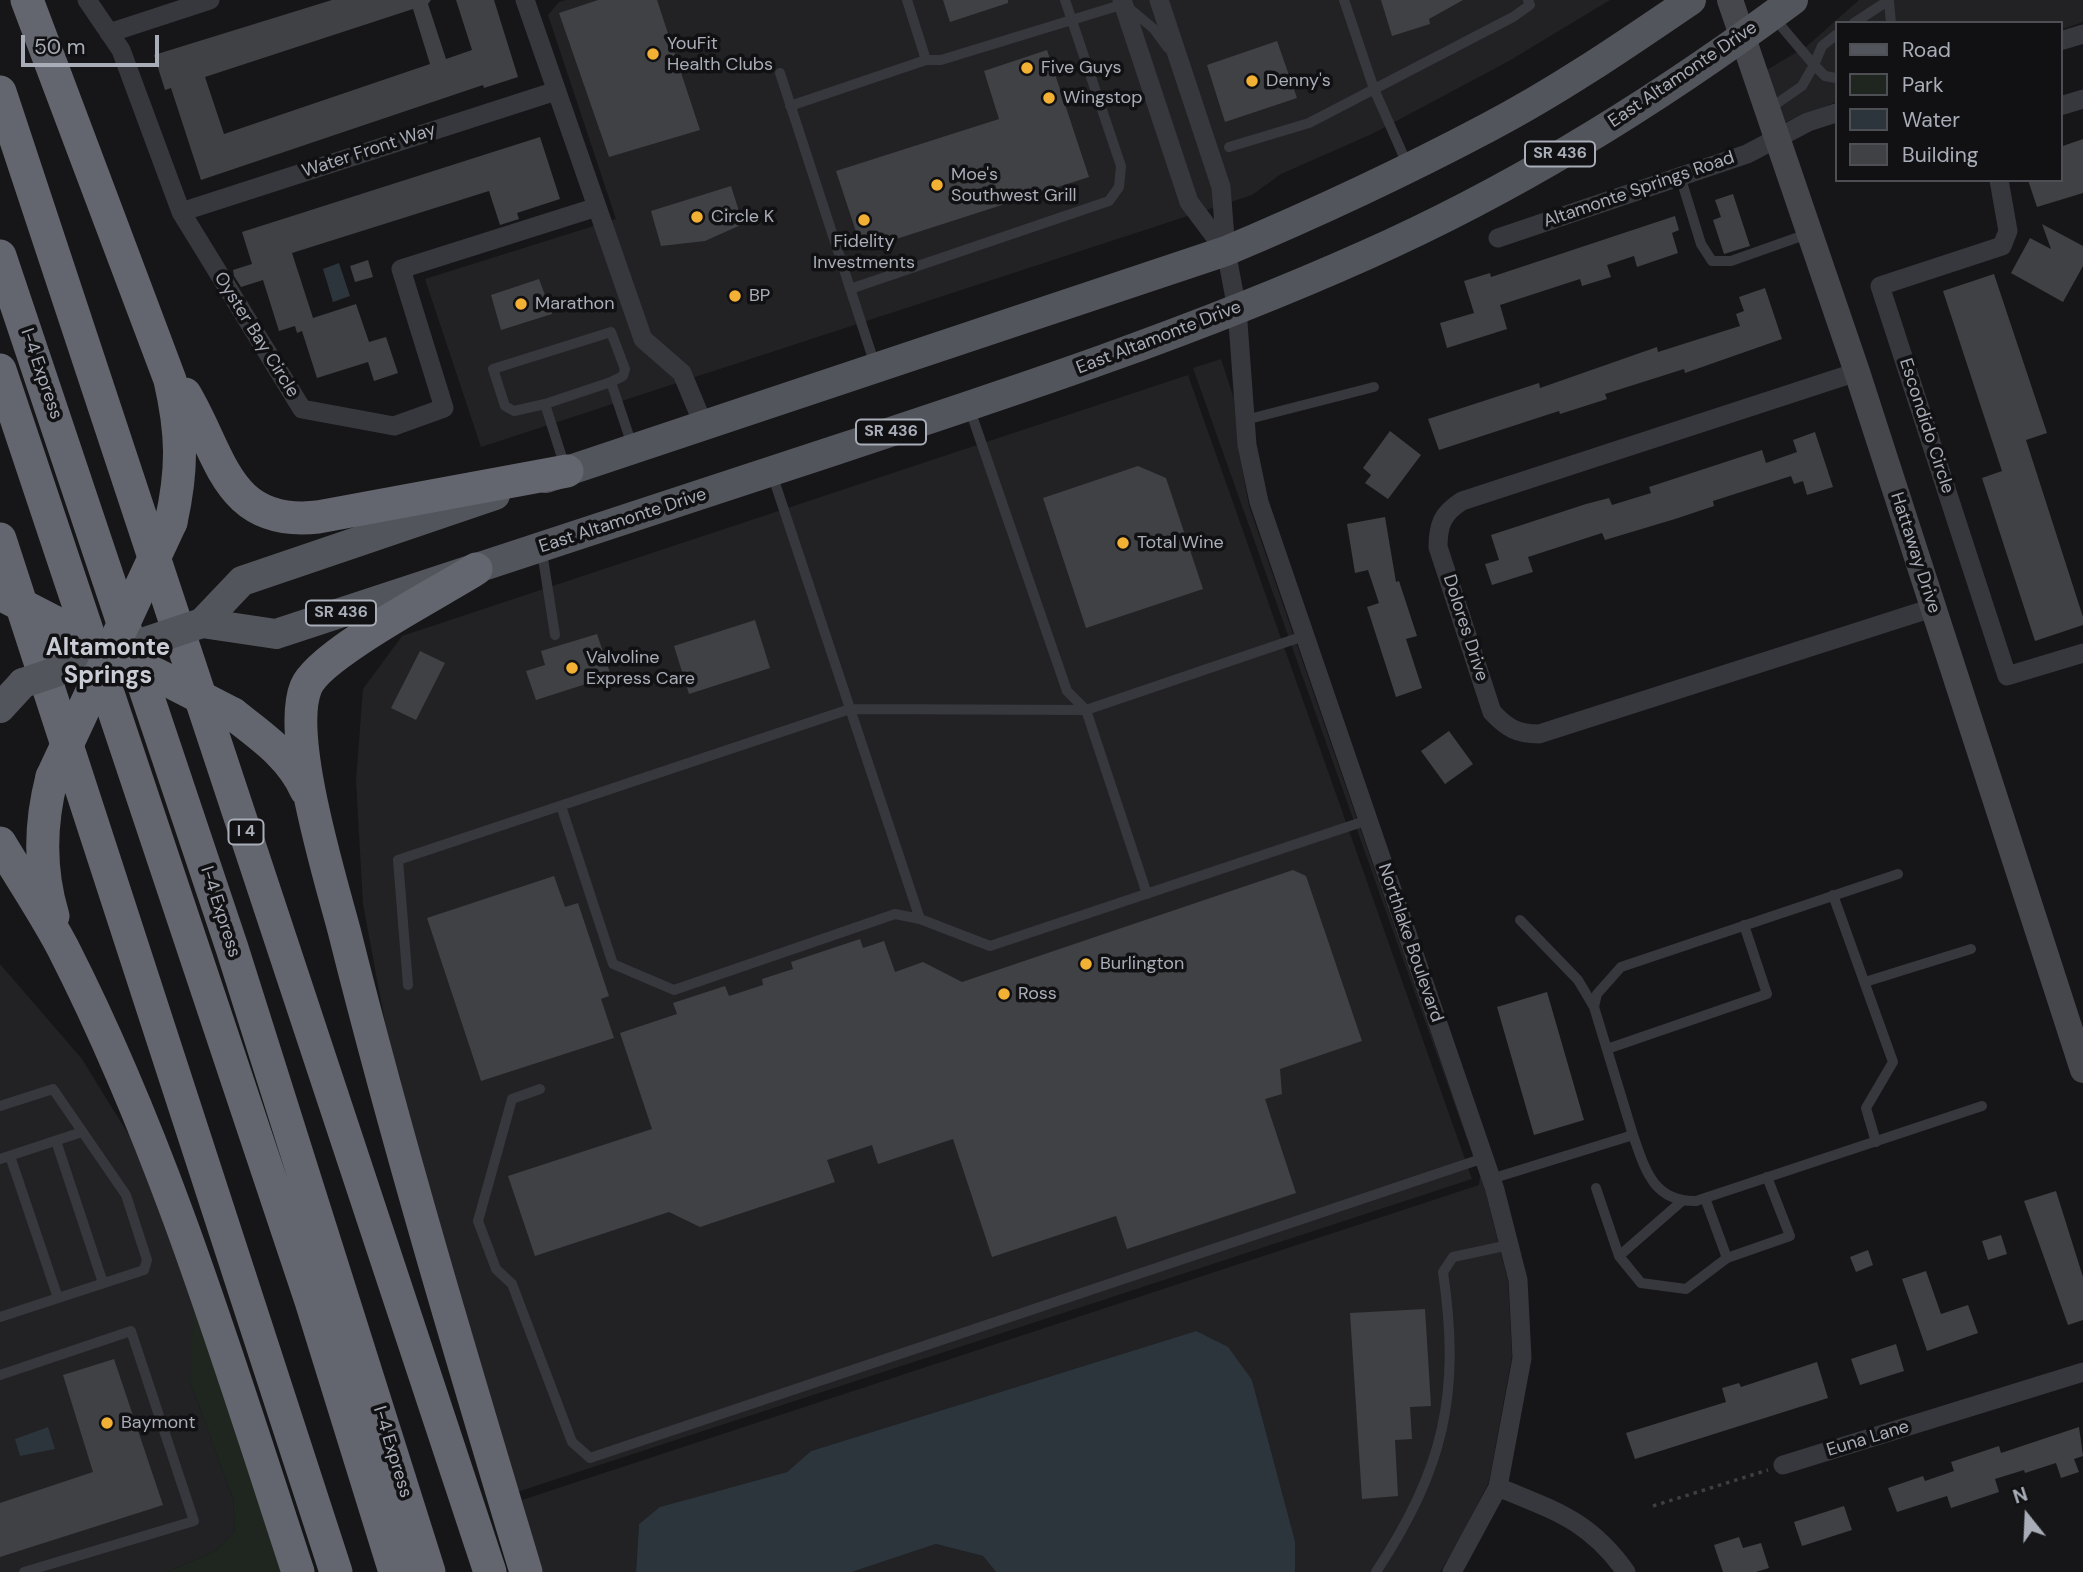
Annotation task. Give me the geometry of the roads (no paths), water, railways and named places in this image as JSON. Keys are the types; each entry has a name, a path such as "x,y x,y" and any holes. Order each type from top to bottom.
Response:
{"highway":[{"path":"27,0 164,359 236,492 254,508 270,515 297,519 318,517 566,471"},
{"name":"I 4","path":"0,92 490,1572"},
{"name":"I-4 Express","path":"0,256 232,948 429,1572"},
{"path":"62,947 49,903 41,849 45,806 52,777 172,522 181,476 181,435 164,359"},
{"name":"I-4 Express","path":"0,370 311,1301 395,1572"},
{"path":"0,538 336,1572"},
{"path":"311,802 302,705 312,674 343,650 477,569"},
{"path":"0,594 233,714 278,749 301,778 311,802 389,1108 526,1572"},
{"path":"0,843 62,947 138,1113 226,1354 298,1572"}],"main road":[{"name":"SR 436","path":"202,623 242,581 1226,251 1334,205 1489,127 1611,54 1691,0"},
{"name":"East Altamonte Drive","path":"477,569 1078,370 1237,309 1367,255 1492,193 1662,94 1782,8"},
{"name":"SR 436","path":"0,708 11,680 113,652 202,623 276,635 477,569"}],"street":[{"name":"Oyster Bay Circle","path":"87,0 121,50 181,212 302,409 394,426 444,408 401,269 597,207"},
{"path":"109,33 210,0"},
{"path":"525,0 643,339 682,373 704,426"},
{"name":"Northlake Boulevard","path":"1159,0 1221,187 1226,251 1237,309 1245,420 1259,502 1491,1179 1518,1280 1522,1357 1499,1487 1452,1572"},
{"name":"Hattaway Drive","path":"1730,0 1857,372 2083,1070"},
{"path":"1123,2 1189,202 1226,251"},
{"path":"2062,40 2083,34"},
{"name":"Water Front Way","path":"181,212 556,91"},
{"path":"2062,105 2083,99"},
{"name":"Altamonte Springs Road","path":"1498,238 1751,152 1777,137 1834,114"},
{"name":"Escondido Circle","path":"1998,182 2008,231 2002,246 1880,286 2007,676 2083,653"},
{"name":"Dolores Drive","path":"1857,372 1462,501 1446,511 1438,528 1443,559 1492,712 1504,725 1520,734 1539,734 1932,608"},
{"name":"Euna Lane","path":"1783,1465 2083,1372"},
{"path":"1499,1487 1584,1526 1613,1553 1626,1572"}],"lane":[{"path":"907,0 926,60"},
{"path":"850,289 1109,201 1119,187 1121,166 1065,0"},
{"path":"1344,0 1374,89 1409,167"},
{"path":"1857,21 1889,1 1891,21"},
{"path":"790,106 926,60 941,60 1123,2 1154,29 1180,65"},
{"path":"1229,147 1309,123 1513,17 1531,2"},
{"path":"1782,8 1814,65 1825,76 1834,78"},
{"path":"1768,109 1801,86 1822,46 1834,37"},
{"path":"780,73 876,368"},
{"path":"1680,176 1701,244 1712,261 1731,261 1810,233"},
{"path":"611,332 625,369 623,376 611,382 545,404 514,411 505,407 493,369 611,332"},
{"path":"611,382 633,449"},
{"path":"1245,420 1290,411 1374,387"},
{"path":"545,404 566,471"},
{"path":"969,406 1067,691 1086,710 1147,894"},
{"path":"771,472 920,919"},
{"path":"541,548 555,635"},
{"path":"408,985 398,860 850,709 1086,710 1304,636"},
{"path":"561,806 614,964 674,990 895,914 920,919 990,946 1368,820"},
{"path":"1594,1007 1603,985 1621,967 1898,874"},
{"path":"1833,895 1893,1062 1866,1108 1876,1142"},
{"path":"1520,920 1578,980 1594,1007 1633,1135 1654,1185 1666,1196 1682,1201 1705,1198 1982,1106"},
{"path":"1607,1049 1768,994 1744,925"},
{"path":"1865,982 1971,949"},
{"path":"0,1106 52,1089 126,1195 147,1260 144,1270 0,1317"},
{"path":"540,1089 512,1099 478,1221 496,1269 512,1284 572,1442 590,1458 1484,1158"},
{"path":"58,1297 5,1158 82,1132"},
{"path":"1491,1179 1633,1135"},
{"path":"56,1141 103,1283"},
{"path":"1596,1188 1619,1256 1642,1283 1686,1289 1727,1258 1790,1236 1767,1177"},
{"path":"1705,1198 1727,1258"},
{"path":"1619,1256 1682,1201"},
{"path":"1376,1572 1408,1523 1428,1481 1441,1436 1450,1372 1451,1327 1443,1272 1453,1257 1509,1245"},
{"path":"0,1375 131,1331 194,1521 24,1572"}],"water":[{"path":"339,263 350,296 333,302 323,269"},
{"path":"1196,1331 1228,1347 1252,1380 1295,1541 1295,1572 996,1572 983,1556 936,1544 852,1572 636,1572 639,1524 660,1507 787,1472 811,1451"},
{"path":"48,1427 55,1449 20,1456 15,1439"}],"place":[{"name":"YouFit Health Clubs","path":"653,54"},
{"name":"Five Guys","path":"1027,68"},
{"name":"Denny's","path":"1252,81"},
{"name":"Wingstop","path":"1049,98"},
{"name":"Moe's Southwest Grill","path":"937,185"},
{"name":"Circle K","path":"697,217"},
{"name":"Fidelity Investments","path":"864,220"},
{"name":"BP","path":"735,296"},
{"name":"Marathon","path":"521,304"},
{"name":"Total Wine","path":"1123,543"},
{"name":"Valvoline Express Care","path":"572,668"},
{"name":"Burlington","path":"1086,964"},
{"name":"Ross","path":"1004,994"},
{"name":"Baymont","path":"107,1423"}],"district":[{"name":"Altamonte Springs","path":"108,663"}]}
